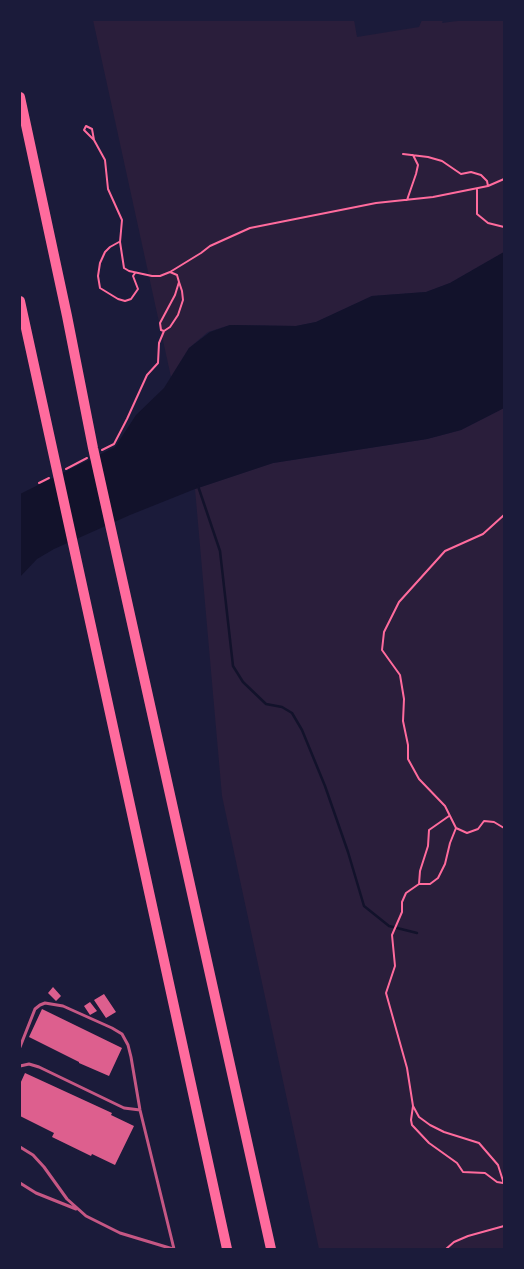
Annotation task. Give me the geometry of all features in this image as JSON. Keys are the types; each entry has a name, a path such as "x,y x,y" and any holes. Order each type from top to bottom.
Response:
{"highway":[{"path":"20,97 68,316 93,453 271,1249"},
{"path":"20,301 59,471 227,1249"}],"lane":[{"path":"20,1047 35,1009 45,1003 63,1006 122,1034 128,1046 140,1110 174,1249"},
{"path":"20,1066 29,1064 39,1067 124,1108 140,1110"},
{"path":"20,1147 44,1167 67,1199 79,1210 120,1233 174,1249"},
{"path":"20,1183 36,1192 79,1210"}],"path":[{"path":"94,140 92,128 86,126 84,130 94,140 105,160 108,190 122,220 120,242 124,268 129,272 160,276 201,254 210,246 250,228 376,203 433,197 476,189 504,179"},
{"path":"403,154 442,161 461,174 471,172 481,176 487,181 488,186"},
{"path":"406,200 418,165 414,155"},
{"path":"476,189 477,214 488,223 504,227"},
{"path":"120,242 110,247 100,263 98,276 100,288 118,299 125,301 132,299 138,289 134,276 136,273"},
{"path":"39,483 93,453 114,444 147,375 158,363 159,343 164,331 177,320 182,305 182,291 177,275 170,272"},
{"path":"164,331 159,328 160,323 175,296 179,282"},
{"path":"504,515 483,534 445,551 400,602 384,632 382,650 400,675 404,699 403,721 408,745 408,759 419,779 445,806 456,828 467,833 478,829 484,821 494,822 504,828"},
{"path":"419,884 420,871 428,846 429,830 449,816"},
{"path":"456,828 445,864 438,878 430,884 419,884 406,893 402,902 402,912 392,935 395,966 386,993 406,1068 413,1106 419,1117 430,1125 479,1144 498,1165 504,1184"},
{"path":"413,1106 412,1125 429,1143 457,1163 463,1172 485,1173 497,1182 504,1184"},
{"path":"446,1249 454,1242 468,1236 504,1226"}],"shaded area":[{"path":"93,20 354,20 357,37 419,27 422,20 443,20 442,23 465,20 504,20 504,252 450,283 426,292 372,296 316,322 296,326 230,325 208,332 189,348 171,377"},
{"path":"504,252 504,408 461,430 427,439 273,463 195,489 130,515 54,549 37,559 20,577 20,494 115,447 136,415 164,388 189,348 210,332 230,325 296,326 316,322 372,296 426,292 450,283"},
{"path":"504,408 504,1249 319,1249 222,796 195,489 273,463 427,439 461,430"}],"building":[{"path":"53,987 61,996 56,1001 48,993"},
{"path":"104,994 116,1012 106,1018 94,1000"},
{"path":"90,1002 97,1011 90,1015 84,1006"},
{"path":"42,1009 122,1048 109,1076 29,1037"},
{"path":"25,1073 112,1113 111,1115 134,1126 115,1165 92,1154 91,1156 52,1137 54,1133 20,1116 20,1084"}],"waterway":[{"path":"198,486 220,551 233,666 243,682 266,704 282,707 292,713 302,730 325,786 364,906 389,926 417,933"}]}
